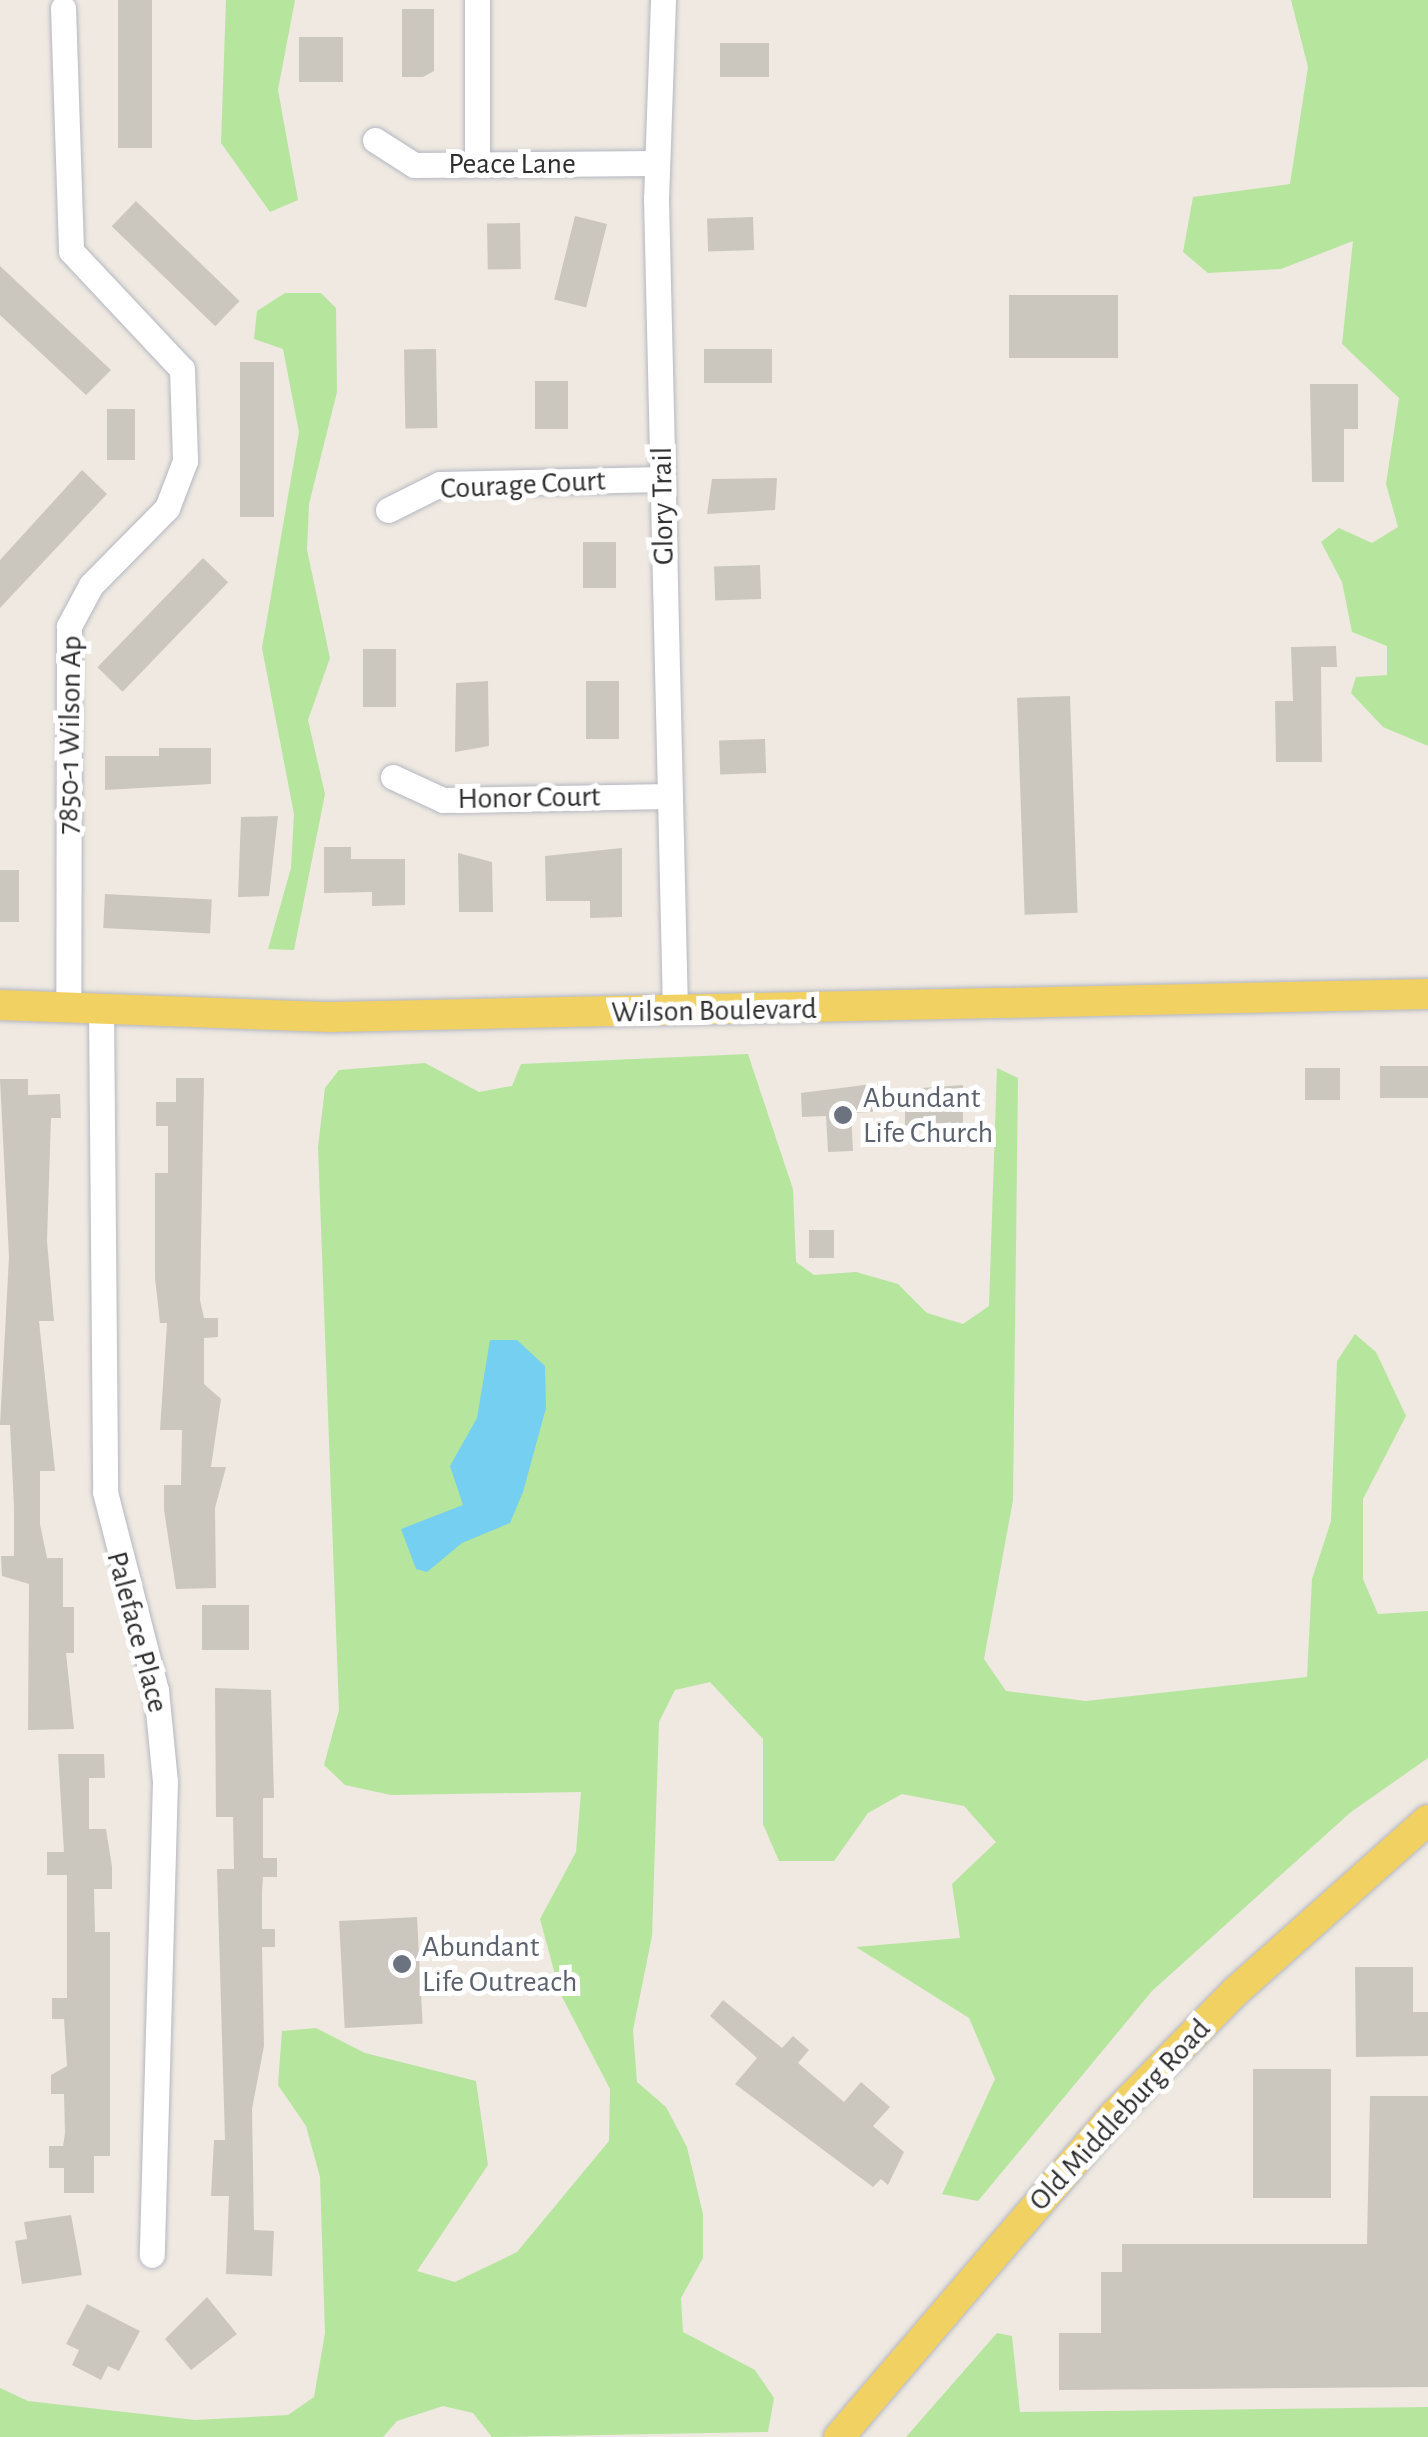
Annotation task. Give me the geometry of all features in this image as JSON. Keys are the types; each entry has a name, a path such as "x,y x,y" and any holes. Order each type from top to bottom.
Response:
{"main road":[{"name":"Wilson Boulevard","path":"0,1006 101,1010 675,1012 1428,994"},
{"name":"Old Middleburg Road","path":"839,2437 1113,2116 1236,1990 1428,1820"}],"street":[{"path":"476,164 477,0"},
{"name":"Glory Trail","path":"663,0 656,163 675,1012"},
{"name":"7850-1 Wilson Ap","path":"63,8 71,251 182,369 186,461 167,508 90,585 69,626 68,1008"},
{"name":"Peace Lane","path":"375,140 414,165 656,163"},
{"name":"Courage Court","path":"388,510 440,484 662,479"},
{"name":"Honor Court","path":"394,777 443,800 670,796"},
{"name":"Paleface Place","path":"101,1010 105,1492 156,1690 165,1781 152,2255"}],"green space":[{"path":"226,0 295,0 278,90 298,200 270,212 221,143"},
{"path":"1291,0 1428,0 1428,746 1383,727 1351,693 1356,677 1387,675 1387,646 1352,632 1342,582 1321,542 1339,528 1372,543 1398,527 1386,484 1399,398 1342,344 1353,241 1281,269 1208,273 1183,252 1193,197 1290,184 1308,67"},
{"path":"285,293 321,293 336,308 337,392 309,504 307,550 330,658 308,720 325,794 294,950 268,949 291,868 294,814 262,648 299,432 283,349 254,339 257,311"},
{"path":"748,1054 793,1189 796,1262 814,1275 856,1272 898,1284 927,1313 963,1324 989,1306 997,1068 1018,1078 1013,1500 984,1659 1006,1691 1086,1701 1307,1677 1312,1579 1331,1521 1337,1361 1355,1334 1376,1352 1406,1416 1363,1499 1363,1579 1378,1614 1428,1611 1428,1758 1351,1812 1152,1991 978,2201 942,2194 995,2079 969,2018 856,1947 960,1938 952,1884 996,1842 964,1806 902,1794 868,1813 834,1861 779,1861 763,1824 763,1739 710,1682 675,1690 659,1722 652,1936 633,2030 637,2082 666,2107 687,2147 703,2214 703,2258 681,2298 683,2332 755,2370 774,2398 768,2432 492,2437 473,2413 443,2406 397,2421 383,2437 0,2437 0,2388 28,2401 195,2420 288,2415 314,2397 325,2333 320,2177 306,2126 278,2085 282,2031 316,2028 365,2053 476,2081 488,2165 417,2271 455,2282 517,2252 609,2141 610,2089 560,1993 540,1919 576,1852 581,1792 391,1795 345,1785 324,1765 339,1710 318,1147 325,1088 339,1070 425,1063 479,1092 512,1086 521,1064"},
{"path":"997,2333 1012,2336 1020,2412 1428,2407 1428,2437 906,2437"}],"water":[{"path":"490,1340 517,1340 545,1366 546,1408 523,1492 510,1523 462,1543 427,1572 416,1569 401,1529 463,1505 450,1466 477,1418"}],"building":[{"path":"118,0 152,0 152,148 118,148"},
{"path":"402,9 434,9 434,71 423,77 402,77"},
{"path":"299,37 343,37 343,82 299,82"},
{"path":"720,43 769,43 769,77 720,77"},
{"path":"136,201 240,301 215,326 112,226"},
{"path":"575,216 607,224 586,307 554,299"},
{"path":"753,217 754,250 708,252 707,219"},
{"path":"520,223 521,269 488,270 487,224"},
{"path":"0,266 111,370 86,395 0,315"},
{"path":"1009,295 1118,295 1118,358 1009,358"},
{"path":"436,349 437,428 405,429 404,350"},
{"path":"704,349 772,349 772,383 704,383"},
{"path":"240,362 274,362 274,517 240,517"},
{"path":"535,381 568,381 568,429 535,429"},
{"path":"1310,384 1358,384 1358,429 1344,429 1344,482 1312,482"},
{"path":"107,409 135,409 135,460 107,460"},
{"path":"82,470 107,494 0,608 0,560"},
{"path":"777,478 775,510 707,514 712,479"},
{"path":"583,542 616,542 616,588 583,588"},
{"path":"203,558 228,582 123,692 97,667"},
{"path":"760,565 761,599 715,601 714,567"},
{"path":"1336,646 1337,667 1321,667 1322,762 1276,762 1275,701 1293,701 1291,647"},
{"path":"363,649 396,649 396,707 363,707"},
{"path":"488,681 489,746 455,752 456,683"},
{"path":"586,681 619,681 619,739 586,739"},
{"path":"1070,696 1078,913 1025,915 1017,698"},
{"path":"765,739 766,773 720,775 719,741"},
{"path":"159,748 211,748 211,784 105,790 105,756 159,756"},
{"path":"278,816 269,896 238,897 241,817"},
{"path":"324,847 351,847 351,859 405,859 405,905 372,906 372,892 324,893"},
{"path":"622,848 622,917 590,918 590,901 546,901 545,856"},
{"path":"458,853 492,862 493,912 459,912"},
{"path":"0,870 19,870 19,922 0,922"},
{"path":"105,894 212,900 210,934 103,928"},
{"path":"1380,1066 1428,1066 1428,1098 1380,1098"},
{"path":"1305,1068 1340,1068 1340,1100 1305,1100"},
{"path":"176,1078 204,1078 200,1300 204,1318 218,1318 218,1337 204,1338 204,1384 221,1399 211,1467 226,1467 215,1508 216,1588 176,1589 164,1510 164,1485 181,1485 182,1430 160,1430 167,1323 160,1323 155,1278 155,1173 168,1173 168,1126 156,1126 156,1102 176,1102"},
{"path":"0,1079 28,1079 28,1095 60,1094 61,1118 51,1118 47,1241 54,1321 39,1321 55,1471 40,1471 40,1524 47,1558 63,1558 63,1607 74,1607 74,1653 66,1653 74,1729 28,1730 29,1584 2,1576 1,1556 14,1556 14,1507 10,1425 0,1425 9,1257"},
{"path":"880,1083 880,1091 963,1085 963,1133 905,1125 905,1110 851,1113 853,1151 828,1152 826,1116 802,1117 801,1093"},
{"path":"809,1230 834,1230 834,1258 809,1258"},
{"path":"202,1605 249,1605 249,1650 202,1650"},
{"path":"215,1688 271,1690 274,1798 263,1798 263,1858 277,1858 277,1877 263,1877 262,1929 275,1929 275,1947 262,1947 264,2046 252,2109 254,2230 274,2231 272,2276 226,2274 229,2196 211,2196 214,2140 225,2140 217,1869 234,1869 233,1817 216,1817"},
{"path":"58,1754 104,1754 105,1778 89,1778 89,1829 106,1829 112,1867 112,1889 94,1889 95,1932 110,1932 110,2156 94,2156 94,2193 64,2193 64,2168 49,2168 49,2146 63,2146 65,2133 64,2094 51,2094 51,2075 67,2066 64,2019 52,2019 52,1998 67,1998 67,1875 47,1875 47,1852 64,1852"},
{"path":"417,1917 423,2024 345,2028 339,1921"},
{"path":"1355,1967 1413,1967 1413,2012 1428,2012 1428,2056 1356,2057"},
{"path":"723,2000 782,2048 793,2036 809,2050 798,2063 844,2102 861,2082 890,2107 873,2126 904,2152 888,2185 881,2179 873,2187 735,2084 757,2058 710,2016"},
{"path":"1253,2069 1331,2069 1331,2198 1253,2198"},
{"path":"1370,2096 1428,2096 1428,2387 1059,2390 1059,2333 1101,2333 1101,2272 1122,2272 1122,2244 1367,2244"},
{"path":"71,2215 82,2275 22,2284 15,2241 27,2239 24,2222"},
{"path":"207,2297 237,2334 191,2370 165,2339"},
{"path":"87,2304 140,2331 119,2371 108,2366 101,2380 72,2365 79,2350 66,2344"}],"place":[{"name":"Abundant Life Church","path":"843,1115"},
{"name":"Abundant Life Outreach","path":"402,1964"}]}
